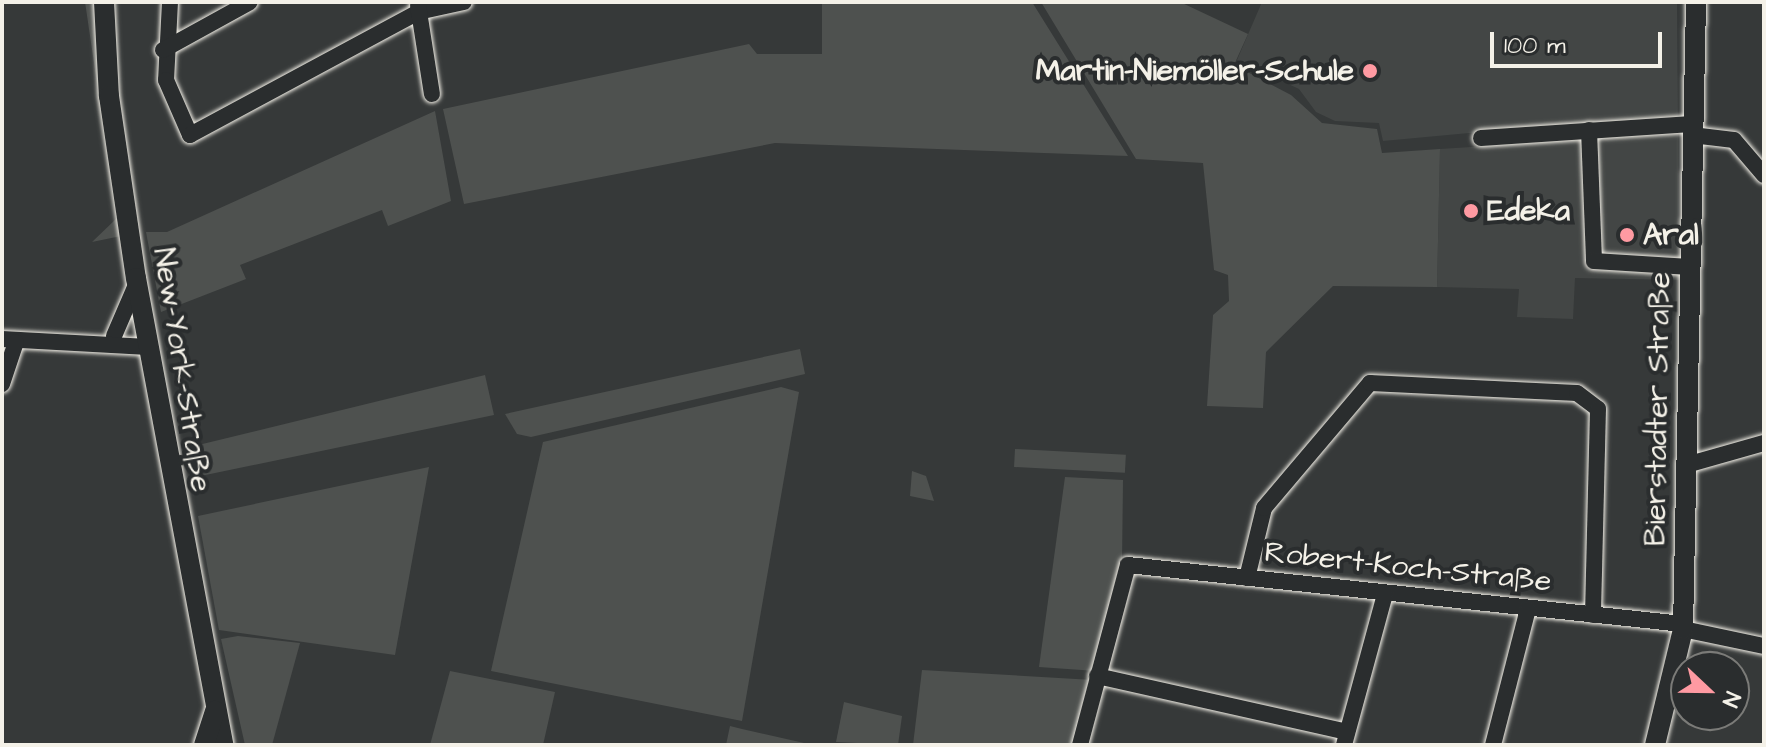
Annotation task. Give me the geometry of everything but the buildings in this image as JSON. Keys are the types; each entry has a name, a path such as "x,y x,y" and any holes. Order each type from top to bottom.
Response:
{"main road":[{"name":"New-York-Straße","path":"104,2 109,96 136,278 223,745"},
{"name":"Bierstadter Straße","path":"1655,745 1683,626 1694,2"},
{"path":"204,745 215,711"}],"street":[{"path":"170,2 163,50 169,93 190,135 418,7 464,2"},
{"path":"163,50 250,2"},
{"path":"418,7 432,94"},
{"path":"1589,130 1594,261 1690,267"},
{"path":"1481,138 1589,130 1692,130 1734,140 1764,175"},
{"path":"114,336 136,278"},
{"path":"95,344 114,336 147,345"},
{"path":"2,384 9,340 147,345"},
{"path":"1247,578 1264,508 1370,383 1577,393 1598,409 1593,615"},
{"path":"1686,465 1764,443"},
{"name":"Robert-Koch-Straße","path":"1097,676 1128,565 1683,626 1764,646"},
{"path":"1080,745 1097,676 1345,738 1385,594"},
{"path":"1493,745 1528,609"}],"shaded area":[{"path":"85,2 94,2 121,236 92,242 117,218"},
{"path":"822,2 1032,2 1128,156 775,143 464,204 443,109 749,44 757,54 822,54"},
{"path":"1041,2 1180,2 1248,34 1234,65 1291,95 1322,123 1377,129 1382,153 1440,149 1437,287 1333,286 1266,352 1263,408 1207,406 1213,315 1229,301 1228,275 1214,270 1203,163 1136,159"},
{"path":"1262,2 1677,2 1679,280 1575,278 1573,319 1517,317 1519,289 1437,287 1440,149 1578,140 1578,123 1383,141 1379,123 1335,121 1316,112 1299,89 1237,60"},
{"path":"435,111 451,201 388,226 382,210 240,265 246,279 161,312 146,232 167,232"},
{"path":"800,349 805,374 531,437 517,434 505,414"},
{"path":"485,375 494,415 191,478 186,448"},
{"path":"781,387 799,392 742,721 491,671 543,442"},
{"path":"1015,449 1126,455 1125,473 1014,467"},
{"path":"429,467 395,655 219,630 198,516"},
{"path":"912,471 926,476 934,501 910,496"},
{"path":"1065,477 1123,480 1122,564 1096,671 1039,667"},
{"path":"238,636 300,643 272,745 245,745 221,639"},
{"path":"922,670 1093,680 1077,745 913,745"},
{"path":"450,671 555,692 543,745 430,745"},
{"path":"844,702 902,716 898,745 836,742"},
{"path":"730,726 742,729 813,745 726,745"}],"place":[{"name":"Martin-Niemöller-Schule","path":"1370,71"},
{"name":"Edeka","path":"1471,211"},
{"name":"Aral","path":"1627,235"}]}
